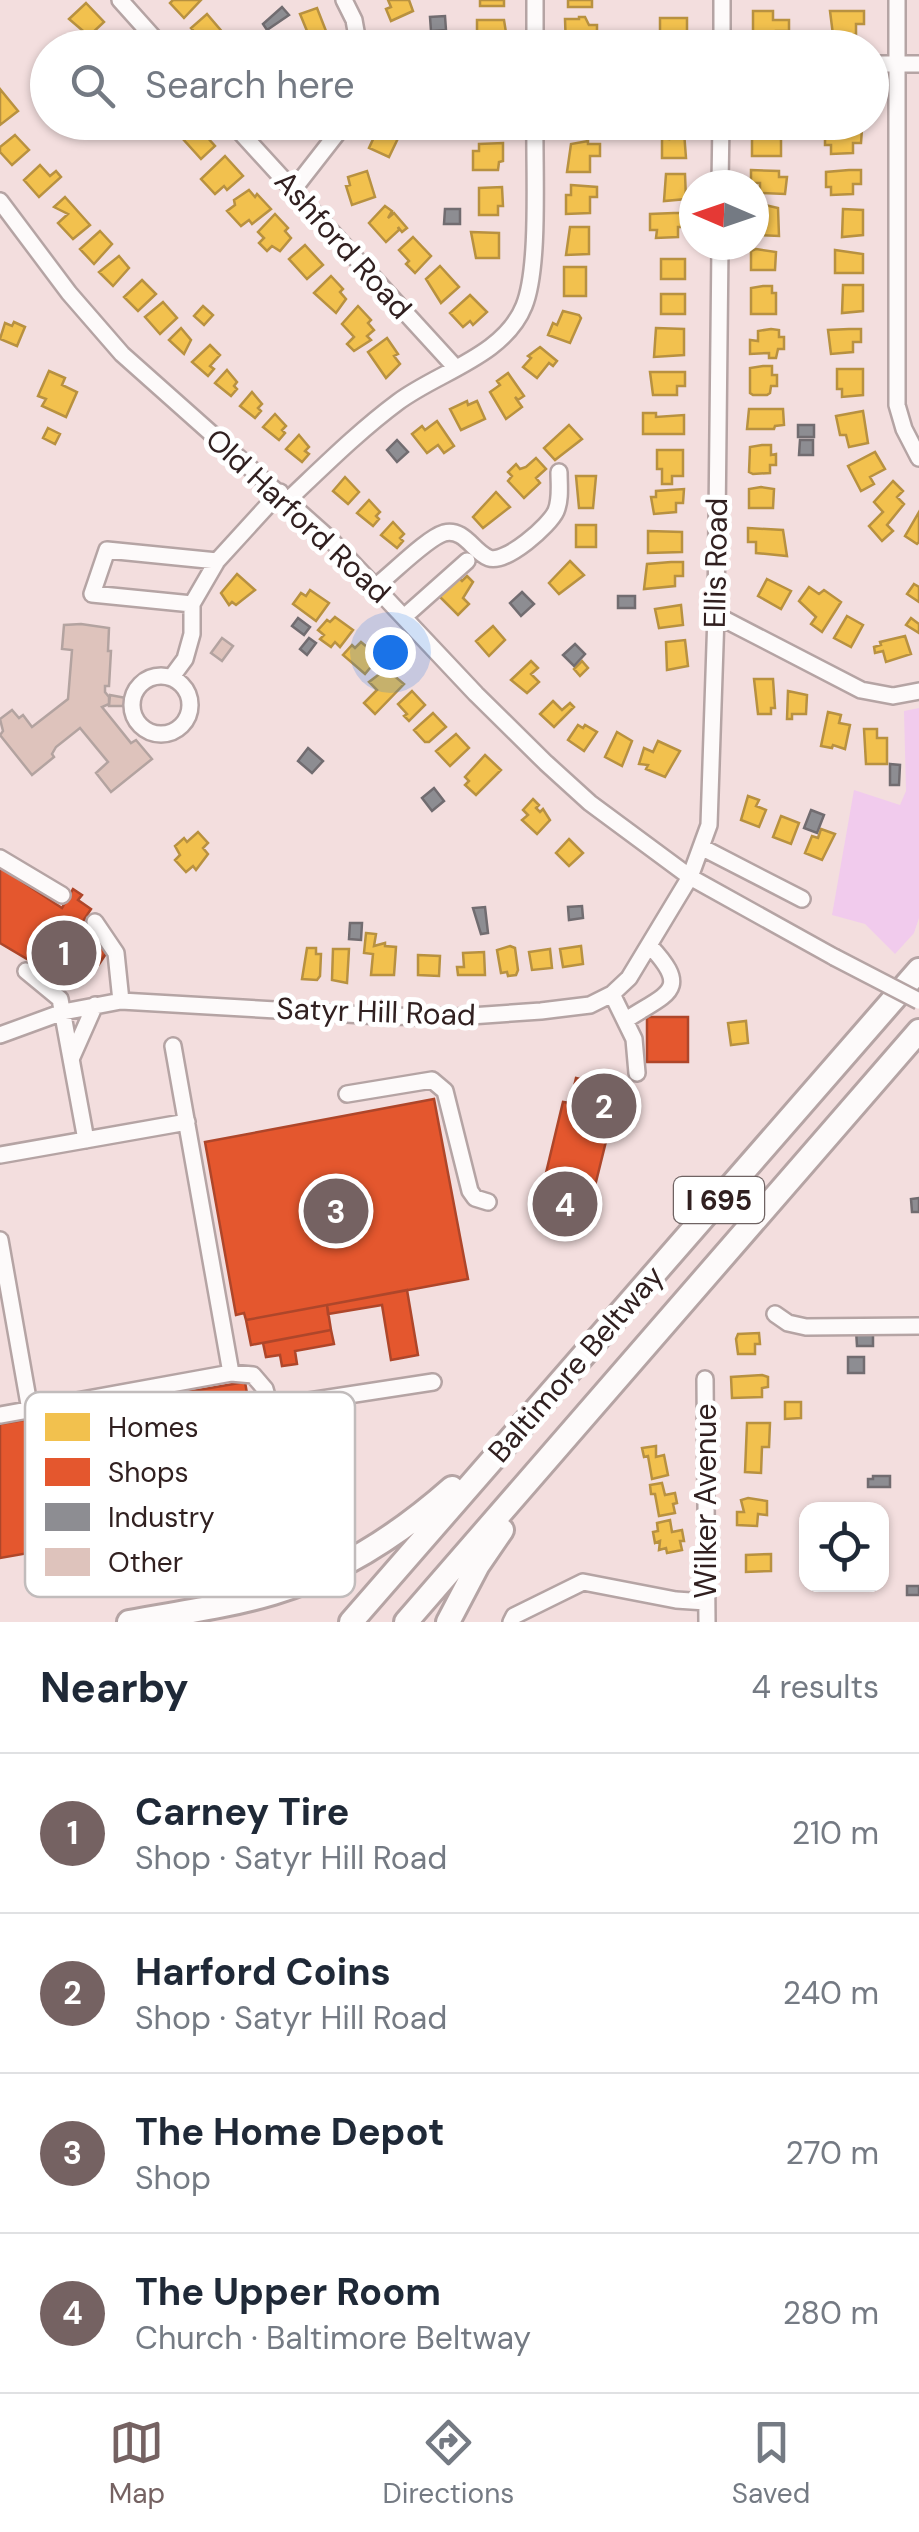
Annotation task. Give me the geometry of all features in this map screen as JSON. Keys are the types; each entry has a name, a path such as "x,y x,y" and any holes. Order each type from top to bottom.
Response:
{"highway":[{"name":"Baltimore Beltway","path":"352,1622 919,970"},
{"name":"Baltimore Beltway","path":"406,1622 919,1031"},
{"path":"355,1557 406,1527 518,1429"},
{"path":"448,1622 478,1565 562,1443"},
{"path":"129,1622 254,1597"}],"street":[{"path":"120,0 147,30"},
{"path":"344,0 356,30"},
{"path":"535,0 535,30"},
{"path":"722,0 722,30"},
{"path":"897,0 897,406 919,458"},
{"path":"889,64 919,64"},
{"name":"Ashford Road","path":"248,140 456,368"},
{"path":"294,190 332,140"},
{"path":"171,678 186,659 192,634 192,604 216,561 284,496 372,422 430,380 456,368 508,332 526,301 532,260 534,140"},
{"path":"720,170 721,140"},
{"name":"Old Harford Road","path":"0,201 69,293 122,354 180,409 284,496 376,586 476,694 590,802 690,877 919,1001"},
{"name":"Ellis Road","path":"690,877 703,848 711,806 720,260"},
{"path":"376,586 430,540 446,532 457,533 487,558 495,560 511,554 556,513 560,472"},
{"path":"192,604 92,594 107,550 216,561"},
{"path":"404,617 467,561"},
{"path":"716,615 861,690 893,696 919,691"},
{"path":"703,848 802,899"},
{"path":"0,858 62,894"},
{"path":"637,1073 634,1040 612,994 629,978 690,877"},
{"path":"95,922 116,953 122,1001"},
{"path":"626,1020 668,992 672,982 671,969 650,946"},
{"path":"26,971 60,999 86,1140"},
{"name":"Satyr Hill Road","path":"0,1034 64,1012 122,1001 456,1017 571,1008 590,1005 612,994"},
{"path":"72,1057 95,1005"},
{"path":"173,1046 231,1373"},
{"path":"346,1094 432,1080 445,1091 470,1191 475,1198 488,1202"},
{"path":"0,1155 186,1122"},
{"path":"0,1240 27,1392"},
{"path":"774,1314 788,1323 806,1327 919,1326"},
{"path":"128,1392 231,1373 252,1375 266,1392"},
{"name":"Wilker Avenue","path":"704,1379 707,1622"},
{"path":"355,1394 432,1382"},
{"path":"0,1415 25,1411"},
{"path":"511,1622 514,1616 583,1582 706,1602"}],"shaded area":[{"path":"919,708 919,918 914,933 895,954 865,924 832,915 854,790 900,805 906,791 904,711"}],"building: Homes":[{"path":"201,0 184,18 170,3"},
{"path":"388,0 409,0 413,11 391,21 386,9 391,7"},
{"path":"480,0 504,0 504,6 480,6"},
{"path":"568,0 592,0 592,7 568,7"},
{"path":"86,3 104,22 95,30 82,30 69,19"},
{"path":"317,8 326,30 307,30 300,14"},
{"path":"753,11 773,11 773,20 789,20 789,30 753,30"},
{"path":"830,11 864,11 864,24 856,24 856,30 832,30"},
{"path":"207,14 221,30 193,30"},
{"path":"585,17 589,25 597,25 597,30 565,30 565,19"},
{"path":"660,18 687,18 687,30 660,30"},
{"path":"477,20 504,20 506,30 477,30"},
{"path":"0,89 18,111 0,125"},
{"path":"15,135 29,150 12,165 0,147"},
{"path":"184,140 210,140 215,146 201,159"},
{"path":"373,140 397,140 389,157 369,148"},
{"path":"662,140 685,140 686,158 662,158"},
{"path":"752,140 781,140 781,156 752,156"},
{"path":"825,140 861,140 853,143 853,153 831,154 831,145 825,145"},
{"path":"503,143 503,161 499,162 498,170 473,170 473,151 479,151 479,144"},
{"path":"571,144 600,144 600,156 590,156 590,172 567,172"},
{"path":"225,156 243,176 227,190 224,186 215,194 201,179"},
{"path":"40,165 50,176 56,171 61,177 39,197 24,180"},
{"path":"861,170 861,184 853,184 853,194 831,195 831,187 826,187 826,172"},
{"path":"367,171 375,197 352,205 346,186 350,185 348,177"},
{"path":"769,171 787,177 785,194 769,193"},
{"path":"666,174 679,174 679,200 664,201"},
{"path":"571,185 597,187 597,197 590,197 590,213 566,214 566,195 571,195"},
{"path":"502,187 503,206 498,206 498,215 479,215 479,188"},
{"path":"249,190 271,209 252,224 249,220 241,226 227,211 235,205 234,200"},
{"path":"65,197 90,225 73,239 58,223 68,214 54,207"},
{"path":"385,206 392,211 388,218 394,213 407,228 402,232 398,227 386,242 369,223"},
{"path":"769,206 778,208 779,236 769,236"},
{"path":"843,209 863,210 863,235 842,237"},
{"path":"679,213 678,237 656,238 657,230 650,230 650,214"},
{"path":"275,214 288,228 285,231 291,238 280,251 272,246 267,251 259,243 264,238 258,232"},
{"path":"570,227 589,227 589,254 566,255"},
{"path":"100,231 112,244 94,264 80,249"},
{"path":"471,232 499,233 499,258 476,258"},
{"path":"413,237 431,256 415,273 399,250"},
{"path":"305,245 323,265 307,279 289,259"},
{"path":"835,250 863,254 863,273 835,273"},
{"path":"769,251 776,252 775,270 751,270 751,260 769,260"},
{"path":"119,256 129,268 113,286 99,272"},
{"path":"661,259 685,260 685,279 661,279"},
{"path":"440,266 459,287 441,303 426,279"},
{"path":"564,267 586,267 586,296 564,296"},
{"path":"331,276 346,299 336,313 314,293"},
{"path":"142,280 156,294 138,311 124,297"},
{"path":"843,285 863,285 863,311 842,313"},
{"path":"772,286 772,293 776,293 776,314 751,314 751,288"},
{"path":"661,294 685,294 685,314 661,314"},
{"path":"470,295 487,312 473,325 470,321 463,327 450,313"},
{"path":"163,302 177,318 160,334 145,317"},
{"path":"203,306 213,315 204,325 194,316"},
{"path":"358,306 371,320 368,323 374,330 367,336 371,340 354,351 347,344 354,337 342,324"},
{"path":"563,311 581,318 570,343 548,335"},
{"path":"14,322 25,327 17,346 0,339 5,323 12,326"},
{"path":"181,328 191,340 184,354 169,340"},
{"path":"656,328 684,329 684,355 654,357"},
{"path":"861,329 861,342 853,342 853,352 831,354 828,330"},
{"path":"779,330 779,337 784,337 784,349 778,349 776,358 769,358 769,353 750,354 750,340 758,341 758,331"},
{"path":"387,338 400,364 386,378 368,352"},
{"path":"210,345 220,355 210,366 214,369 208,376 192,362"},
{"path":"540,347 557,361 553,366 549,363 537,378 523,367 531,358 528,356"},
{"path":"772,366 777,386 771,386 767,395 753,395 750,368"},
{"path":"837,369 863,369 863,395 842,397 842,389 837,389"},
{"path":"227,370 237,382 231,396 215,383"},
{"path":"49,371 65,378 62,385 77,392 66,417 42,406 46,399 38,396"},
{"path":"650,372 685,372 685,386 677,386 677,395 653,395"},
{"path":"508,373 524,396 518,400 515,397 522,407 506,419 490,392"},
{"path":"252,392 262,404 255,418 240,406"},
{"path":"467,401 468,405 477,401 485,419 461,430 450,409"},
{"path":"749,409 783,409 784,425 747,429"},
{"path":"863,411 868,443 849,447 846,435 840,435 836,416"},
{"path":"643,413 656,413 656,417 684,415 684,434 643,434"},
{"path":"275,414 286,426 279,440 263,427"},
{"path":"437,421 454,446 444,453 438,445 427,453 412,434"},
{"path":"569,425 582,439 555,460 544,448"},
{"path":"48,428 60,434 55,444 43,438"},
{"path":"299,435 309,447 302,462 286,449"},
{"path":"771,445 776,465 770,465 770,473 753,474 749,472 750,447"},
{"path":"657,450 683,450 683,476 672,476 672,484 662,484"},
{"path":"875,452 885,469 870,477 874,484 861,491 848,466"},
{"path":"536,458 546,469 536,478 540,483 524,498 508,481 512,476 508,472 516,464 520,469 526,467"},
{"path":"576,476 596,476 593,508 579,508"},
{"path":"345,477 359,492 348,504 333,491"},
{"path":"893,481 903,491 897,497 904,504 887,525 893,531 882,541 869,526 883,512 874,502"},
{"path":"684,489 683,503 676,503 676,512 654,514 651,497 656,497 656,491"},
{"path":"749,489 774,489 773,508 749,508"},
{"path":"496,492 510,507 483,528 473,517"},
{"path":"369,500 380,512 373,526 357,513"},
{"path":"919,512 919,542 917,544 905,536"},
{"path":"393,522 404,534 397,548 381,535"},
{"path":"576,525 596,525 596,547 576,547"},
{"path":"748,528 783,530 787,556 756,553 756,542 748,542"},
{"path":"648,531 682,532 682,552 648,553"},
{"path":"570,561 584,575 559,594 549,583"},
{"path":"683,562 683,576 675,576 675,586 644,589 647,564"},
{"path":"237,574 255,590 236,605 229,605 221,593"},
{"path":"467,576 473,582 463,598 469,604 458,615 438,595 458,577 462,581"},
{"path":"767,579 791,591 781,609 758,596"},
{"path":"914,584 919,587 919,602 907,594"},
{"path":"809,587 819,594 824,590 841,602 822,632 811,624 816,617 799,601"},
{"path":"310,590 329,603 316,621 293,604 301,593 306,596"},
{"path":"681,605 683,625 659,628 655,609"},
{"path":"847,616 863,625 851,647 834,638"},
{"path":"335,617 353,630 340,647 335,642 331,647 320,639 324,635 318,630"},
{"path":"911,618 919,624 919,633 906,625"},
{"path":"493,626 505,640 489,656 476,641"},
{"path":"905,636 911,654 886,662 883,651 875,653 874,647 880,642"},
{"path":"685,640 688,666 667,670 666,642"},
{"path":"361,642 379,657 365,674 343,655"},
{"path":"531,661 538,668 531,674 539,682 527,693 511,680"},
{"path":"582,661 588,668 580,676 574,669"},
{"path":"386,669 404,684 375,714 364,703 377,690 369,682"},
{"path":"754,679 773,679 775,708 771,708 771,714 758,714"},
{"path":"412,691 425,705 409,721 398,704"},
{"path":"788,691 807,695 806,714 792,714 792,719 787,719"},
{"path":"553,701 562,710 570,703 574,707 554,727 540,714"},
{"path":"828,712 841,715 839,723 850,725 845,749 821,746"},
{"path":"433,713 446,727 425,742 414,730"},
{"path":"578,725 597,732 584,751 568,740"},
{"path":"864,729 877,729 877,738 887,738 887,764 866,764"},
{"path":"617,732 632,741 622,766 605,757"},
{"path":"456,734 469,748 450,766 436,751"},
{"path":"658,741 680,751 665,777 646,769 648,765 639,764 644,748 653,752"},
{"path":"485,755 501,770 476,795 465,785 469,781 465,777"},
{"path":"748,796 759,800 756,806 766,810 759,827 741,820"},
{"path":"533,799 539,805 536,808 540,812 543,809 550,820 537,834 522,820 528,815 523,810"},
{"path":"781,816 799,823 791,844 773,837"},
{"path":"821,829 835,834 822,860 805,853 812,836 818,838"},
{"path":"198,832 208,843 203,848 208,854 196,870 193,866 186,872 175,860 180,855 175,846"},
{"path":"569,839 583,853 569,866 556,853"},
{"path":"366,933 376,934 374,946 385,943 396,947 394,975 371,975 373,954 364,953"},
{"path":"581,946 583,964 563,967 560,949"},
{"path":"307,948 316,948 316,954 321,954 317,980 302,979"},
{"path":"515,948 518,970 516,975 508,976 507,972 501,973 497,950"},
{"path":"333,949 349,949 347,983 332,980"},
{"path":"550,949 552,968 532,970 529,952"},
{"path":"484,952 485,975 458,975 457,967 464,967 463,953"},
{"path":"418,955 440,956 439,976 418,975"},
{"path":"746,1021 748,1043 731,1045 728,1023"},
{"path":"759,1333 760,1344 755,1344 755,1354 738,1354 738,1334"},
{"path":"731,1377 768,1377 768,1387 762,1388 762,1397 732,1398"},
{"path":"785,1402 801,1402 801,1418 785,1419"},
{"path":"747,1423 770,1423 769,1447 762,1447 761,1473 745,1472"},
{"path":"656,1446 656,1457 664,1455 668,1475 652,1479 648,1456 644,1457 642,1448"},
{"path":"662,1483 665,1495 675,1493 677,1503 673,1504 675,1513 659,1516 650,1485"},
{"path":"741,1500 767,1501 767,1515 758,1514 757,1526 737,1525 737,1512 744,1512"},
{"path":"670,1520 672,1532 682,1530 684,1541 680,1541 682,1550 667,1553 666,1548 659,1550 660,1541 655,1543 653,1532 658,1531 657,1523"},
{"path":"771,1554 771,1571 746,1572 746,1555"}],"building: Shops":[{"path":"0,867 62,908 73,889 82,895 78,900 91,909 78,929 109,949 90,978 59,957 49,972 0,943"},
{"path":"647,1017 688,1017 688,1062 647,1062"},
{"path":"576,1078 612,1087 606,1112 613,1113 594,1190 588,1188 582,1213 545,1204 551,1178 545,1177 563,1102 570,1103"},
{"path":"434,1099 468,1279 246,1320 244,1313 236,1315 205,1142"},
{"path":"407,1290 418,1355 391,1360 382,1305 328,1314 327,1305"},
{"path":"327,1305 331,1330 251,1345 246,1320"},
{"path":"331,1330 334,1344 295,1351 297,1364 282,1366 280,1355 266,1357 263,1343"},
{"path":"245,1382 247,1392 187,1392"},
{"path":"25,1420 25,1554 0,1558 0,1424"}],"building: Industry":[{"path":"282,7 289,15 267,30 263,24"},
{"path":"445,16 446,30 431,30 430,17"},
{"path":"445,209 460,209 460,224 444,224"},
{"path":"798,425 814,425 814,437 798,437"},
{"path":"397,440 408,452 397,462 387,450"},
{"path":"800,440 813,440 813,455 799,455"},
{"path":"522,592 534,604 521,616 510,603"},
{"path":"618,596 635,596 635,608 618,608"},
{"path":"298,618 310,627 304,635 292,626"},
{"path":"309,638 316,643 307,655 300,649"},
{"path":"575,644 585,654 574,666 563,655"},
{"path":"308,748 323,761 312,773 298,761"},
{"path":"890,764 900,765 899,785 890,785"},
{"path":"434,788 444,801 432,811 422,798"},
{"path":"811,810 824,815 817,833 804,828"},
{"path":"582,906 583,918 569,920 568,907"},
{"path":"485,907 488,933 481,934 473,908"},
{"path":"350,923 362,923 361,940 349,939"},
{"path":"919,1198 919,1212 912,1212 911,1199"},
{"path":"873,1329 873,1346 857,1346 856,1330"},
{"path":"848,1357 864,1357 864,1373 848,1373"},
{"path":"890,1476 890,1487 868,1487 868,1479"},
{"path":"907,1586 919,1586 919,1595 907,1595"}],"building: Other":[{"path":"64,625 109,628 109,686 105,686 105,692 109,704 102,707 131,743 136,740 152,759 111,792 96,773 108,762 80,728 56,747 54,757 32,775 0,735 0,719 12,710 19,718 23,715 32,727 68,699 72,650 62,649"},
{"path":"222,638 233,646 222,661 211,653"},
{"path":"110,695 126,698 125,706 109,706"}],"place":[{"name":"Carney Tire","path":"64,953"},
{"name":"Harford Coins","path":"604,1106"},
{"name":"The Upper Room","path":"565,1204"},
{"name":"The Home Depot","path":"336,1211"}]}
